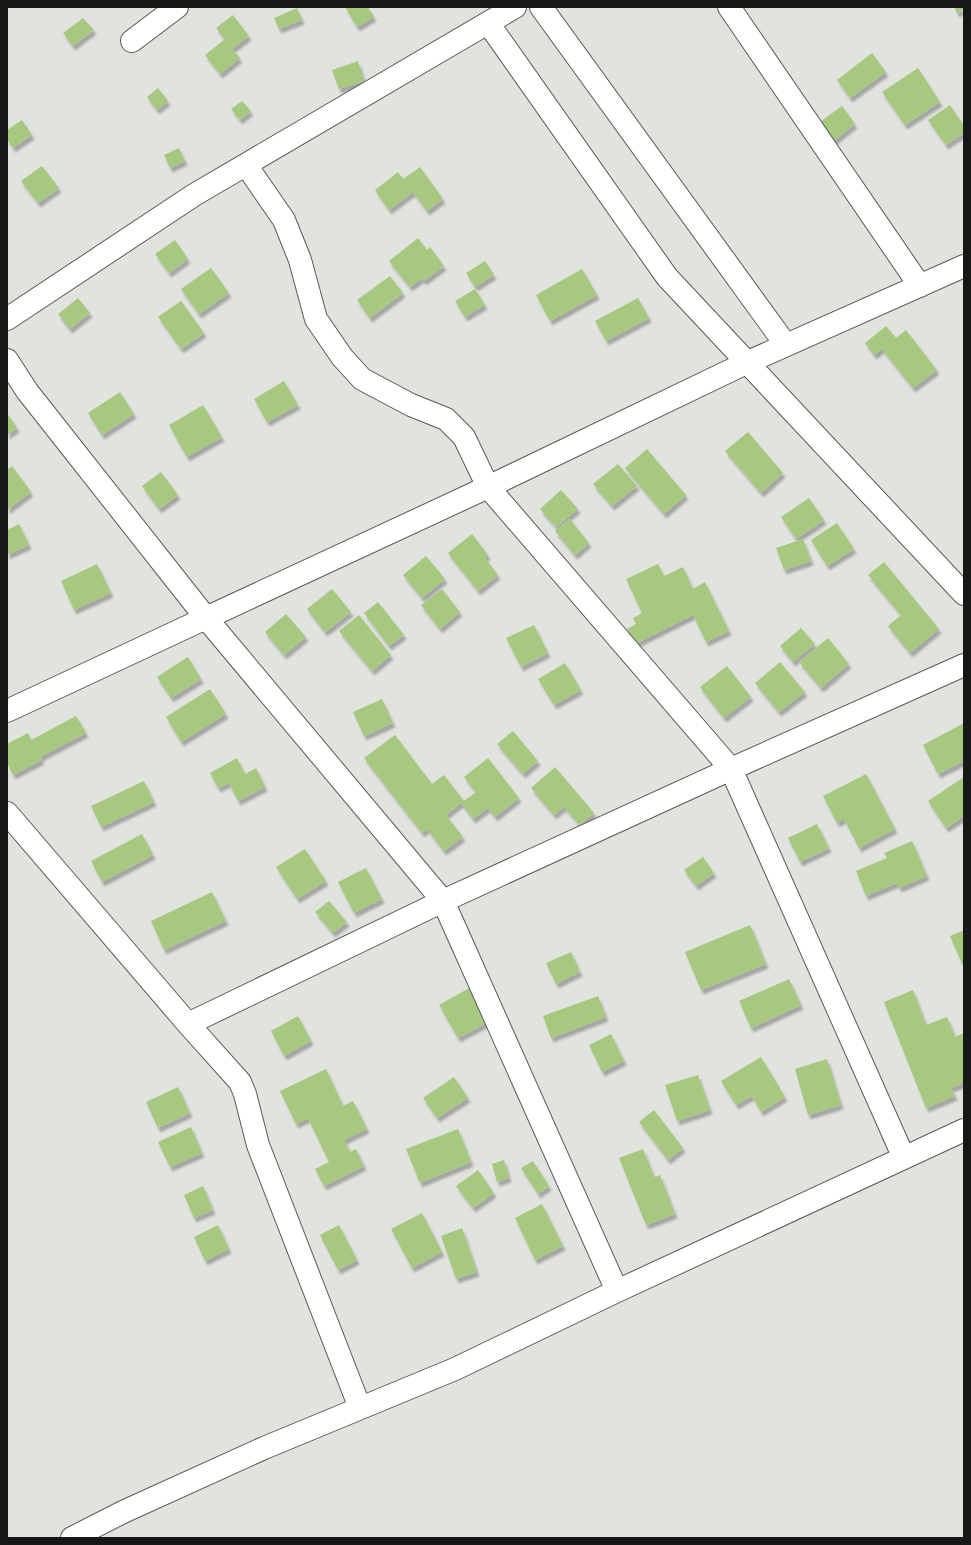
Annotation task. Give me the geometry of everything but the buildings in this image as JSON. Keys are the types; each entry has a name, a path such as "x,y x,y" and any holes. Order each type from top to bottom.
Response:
{"street":[{"path":"132,41 177,7"},
{"path":"7,319 194,195 515,7"},
{"path":"541,7 786,345"},
{"path":"729,7 920,286"},
{"path":"488,23 666,277 964,594"},
{"path":"246,165 284,220 300,260 316,319 342,357 362,379 411,405 446,419 464,437 488,487 731,768 904,1158"},
{"path":"7,711 488,487 746,363 964,266"},
{"path":"7,360 27,390 206,618 443,901 617,1291"},
{"path":"188,1024 443,901 731,768 964,665"},
{"path":"7,813 188,1024 240,1082 245,1094 258,1145 360,1408"},
{"path":"72,1538 123,1512 264,1448 455,1369 617,1291 964,1130"}]}
